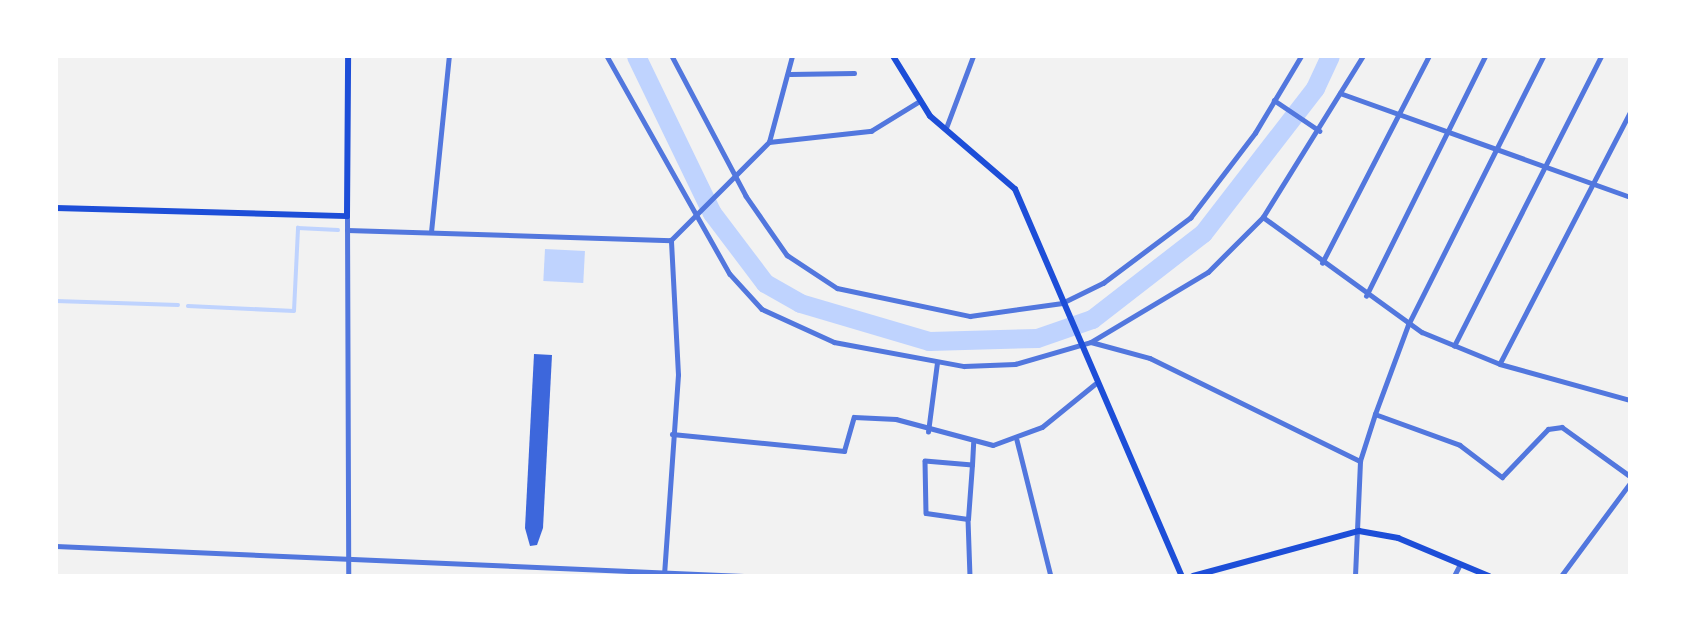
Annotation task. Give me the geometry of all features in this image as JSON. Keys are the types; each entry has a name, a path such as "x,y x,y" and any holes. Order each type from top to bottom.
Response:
{"main road":[{"path":"56,208 347,216 348,56"},
{"path":"892,56 918,102 1015,189 1077,345 1182,576"},
{"path":"1193,576 1359,531 1398,538 1489,576"}],"street":[{"path":"431,232 449,56"},
{"path":"607,56 697,210 730,274 762,309 834,342 937,363 1014,364 1091,342 1208,272 1263,217 1320,131 1363,56"},
{"path":"672,56 734,175 788,255 837,288 970,316 1063,306 1103,283 1190,218 1274,100 1301,56"},
{"path":"665,575 672,434 678,375 671,240 697,210 769,142 790,74 792,56"},
{"path":"946,128 973,56"},
{"path":"1322,263 1401,115 1429,56"},
{"path":"1366,296 1485,56"},
{"path":"1355,576 1360,461 1375,414 1408,325 1498,151 1543,56"},
{"path":"1454,346 1601,56"},
{"path":"790,74 854,73"},
{"path":"1340,93 1630,197"},
{"path":"1274,100 1320,131"},
{"path":"769,142 871,131 918,102"},
{"path":"1500,363 1630,113"},
{"path":"347,216 348,576"},
{"path":"1263,217 1408,325 1500,363 1630,400"},
{"path":"347,230 671,240"},
{"path":"1091,342 1150,358 1360,461"},
{"path":"928,432 937,363"},
{"path":"672,434 844,451 854,417 896,419 928,432 973,443 1017,440 1095,384"},
{"path":"1375,414 1460,445 1502,477 1548,429 1562,427 1630,476"},
{"path":"1017,440 1051,576"},
{"path":"970,576 968,519 973,443"},
{"path":"968,519 926,513 924,472 932,458 972,465"},
{"path":"1562,576 1627,492 1630,483"},
{"path":"56,546 347,557 665,575 743,576"},
{"path":"1454,576 1461,563"}],"water":[{"path":"545,249 585,251 583,283 543,281"}],"building":[{"path":"534,354 552,355 543,528 537,545 530,546 525,528"}],"waterway":[{"path":"636,56 712,213 765,283 800,303 929,341 1037,338 1092,319 1203,233 1315,88 1330,56"},
{"path":"188,306 294,311 298,228 338,230"},
{"path":"56,301 178,305"}]}
